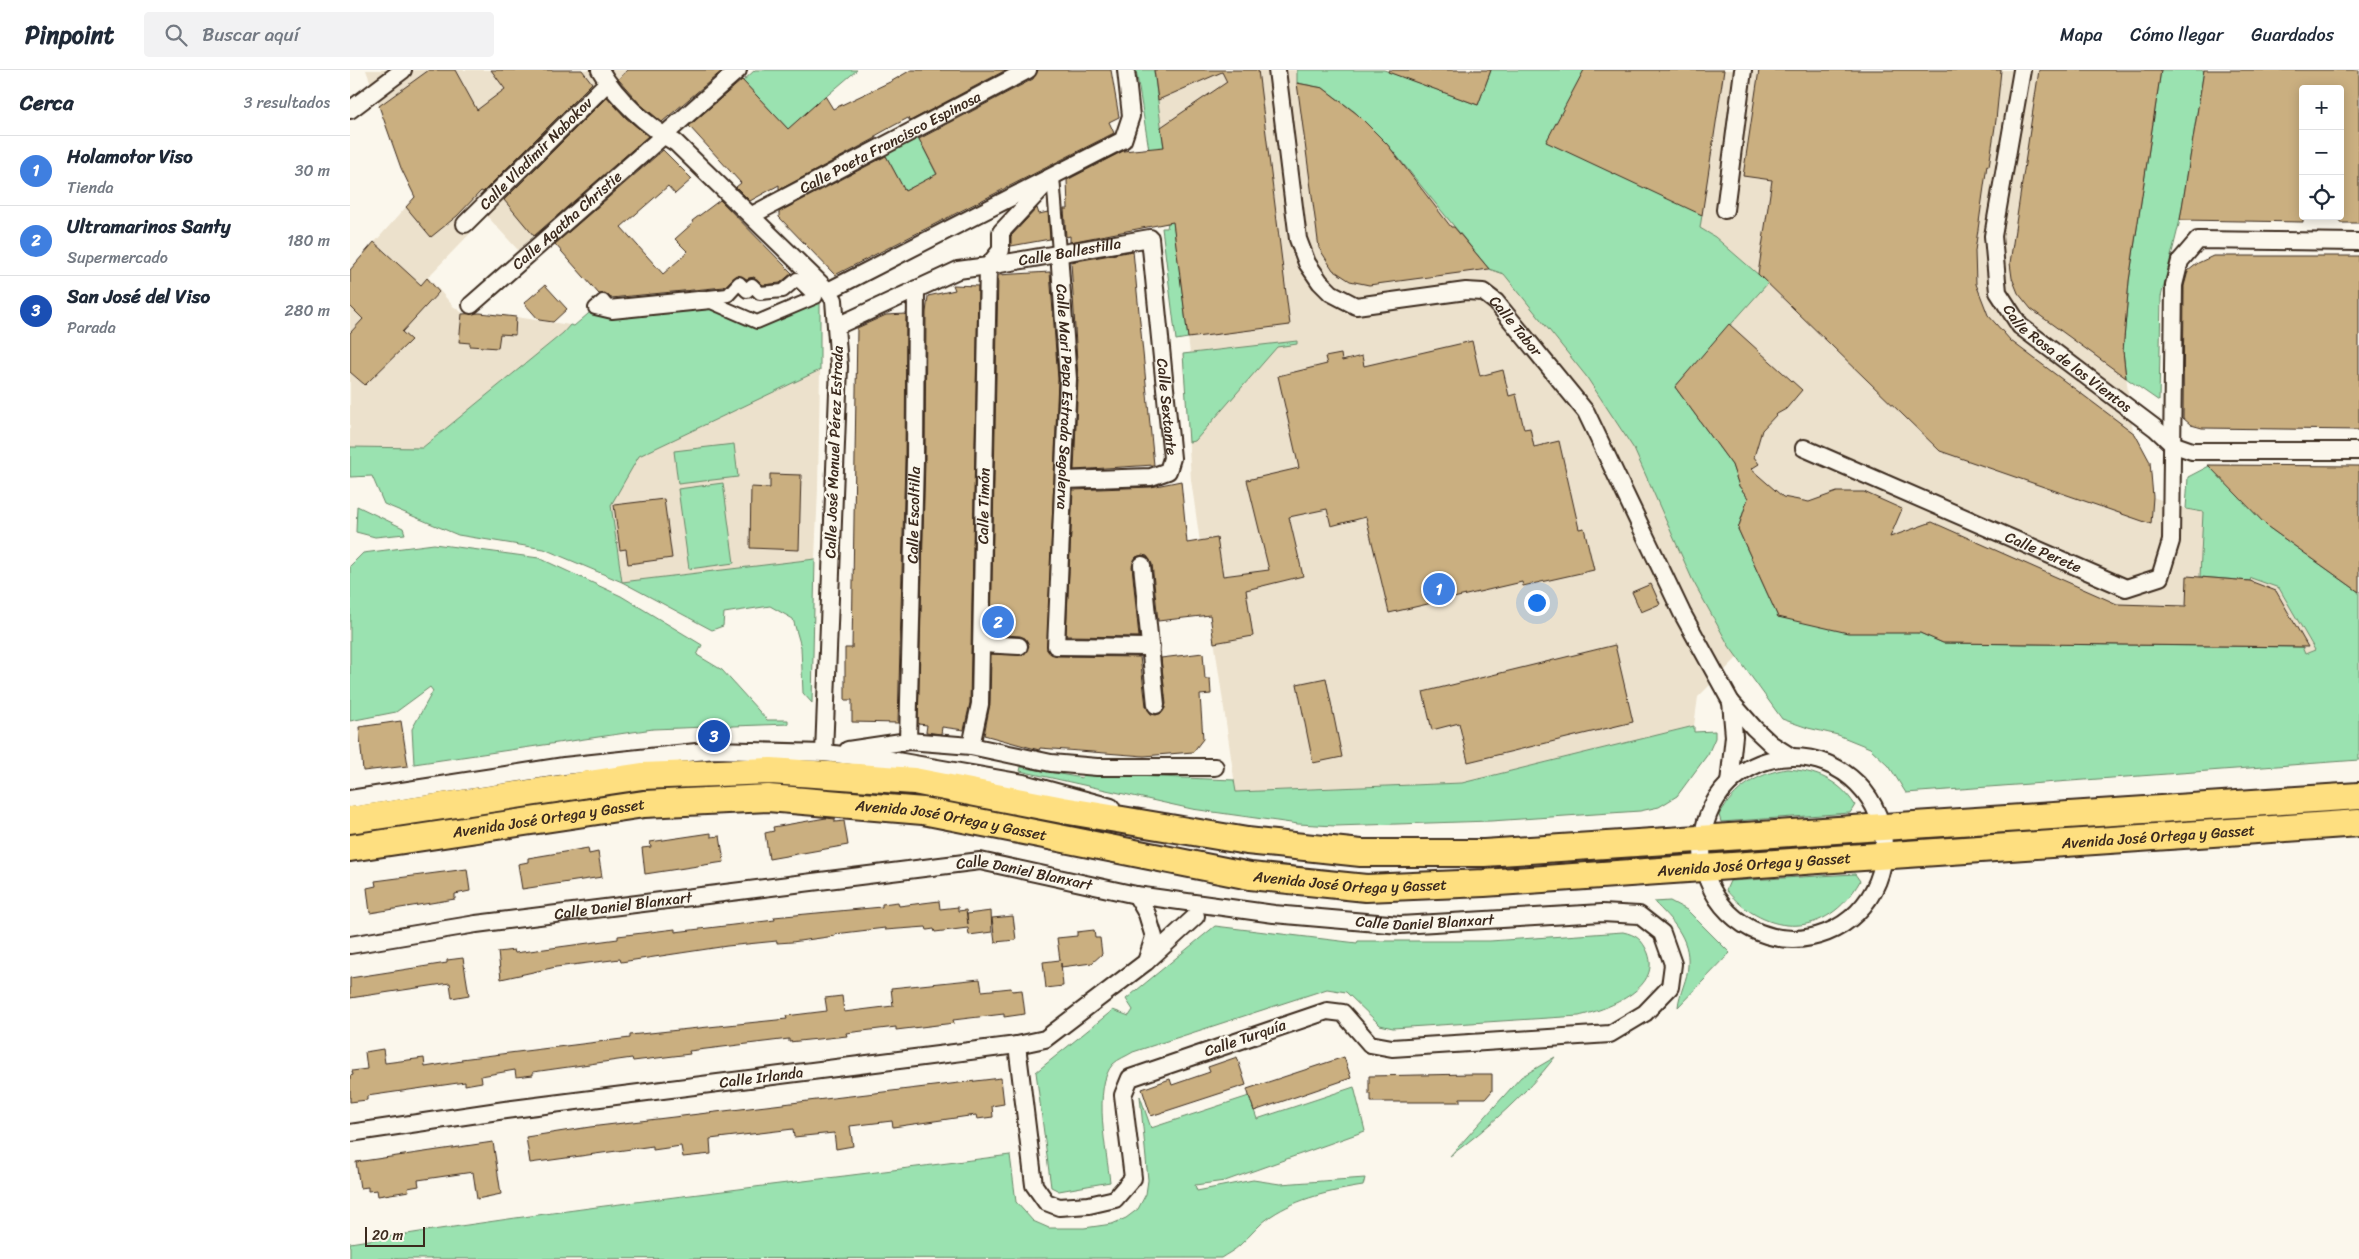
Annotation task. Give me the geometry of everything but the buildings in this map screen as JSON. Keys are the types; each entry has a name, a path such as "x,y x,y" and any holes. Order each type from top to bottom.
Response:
{"main road":[{"name":"Avenida José Ortega y Gasset","path":"350,820 642,776 771,770 914,780 1064,810 1247,841 1361,853 1484,853 2359,796"},
{"name":"Avenida José Ortega y Gasset","path":"350,848 644,804 768,798 923,811 1243,875 1366,888 1484,883 1704,869 2359,824"}],"street":[{"path":"350,110 403,70"},
{"name":"Calle Agatha Christie","path":"470,305 738,70"},
{"name":"Calle Poeta Francisco Espinosa","path":"752,215 1028,70"},
{"path":"822,294 797,278 783,291 760,293 752,285 747,290 739,283 728,295 608,307 603,301 595,308 612,312 711,302 757,322 822,294 1123,140 1131,116 1126,70"},
{"name":"Calle Tabor","path":"1277,70 1298,239 1307,263 1316,276 1331,293 1356,306 1466,291 1483,292 1496,302 1586,412 1682,612 1731,702 1771,744 1790,756"},
{"path":"1725,210 1742,70"},
{"name":"Calle Rosa de los Vientos","path":"2022,70 1993,236 1998,292 2020,326 2155,428 2172,444 2192,450 2359,451"},
{"name":"Calle José Manuel Pérez Estrada","path":"604,76 655,131 676,143 752,215 822,294 834,300 839,366 824,754"},
{"name":"Calle Vladimir Nabokov","path":"465,224 604,76"},
{"path":"988,266 1000,250 1001,232 1053,177"},
{"name":"Calle Mari Pepa Estrada Segalerva","path":"1053,177 1068,379 1065,480 1056,646 1151,647"},
{"path":"970,219 988,219 1001,232"},
{"name":"Calle Ballestilla","path":"837,326 958,270 1150,238"},
{"name":"Calle Sextante","path":"1065,480 1151,477 1168,471 1172,458 1150,238"},
{"path":"2172,444 2174,285 2180,261 2198,240 2359,242"},
{"name":"Calle Timón","path":"971,746 980,704 988,266"},
{"name":"Calle Escoltilla","path":"908,741 915,460 916,289"},
{"name":"Calle Perete","path":"1804,448 2126,588 2160,578 2171,541 2172,444"},
{"path":"1142,565 1156,705"},
{"path":"982,644 1019,646"},
{"name":"Calle Tabor","path":"1728,783 1734,736 1731,702"},
{"path":"824,754 908,741 971,746 1051,764 1097,767 1215,767"},
{"name":"Avenida José Ortega y Gasset","path":"350,799 564,766 715,750 824,754 891,760 1023,783 1201,833"},
{"path":"1790,756 1820,760 1847,774 1869,796 1883,826 1884,856 1873,893 1854,917 1828,933 1799,940 1769,936 1741,924 1719,904 1704,869 1701,838 1707,813 1720,792 1737,774 1760,762 1790,756"},
{"name":"Calle Daniel Blanxart","path":"350,946 476,924 980,861 1136,895 1274,914 1400,925 1602,913 1639,915 1662,933 1673,964"},
{"path":"1136,895 1147,914 1154,937 1146,962"},
{"name":"Calle Irlanda","path":"350,1133 505,1110 1017,1045 1046,1039 1146,962 1196,916"},
{"name":"Calle Turquía","path":"1017,1045 1034,1185 1046,1202 1059,1207 1089,1205 1115,1199 1133,1178 1124,1095 1130,1078 1327,1011 1343,1013 1370,1044 1392,1048 1610,1034 1645,1013 1665,994 1670,987 1673,964"}],"shaded area":[{"path":"366,70 717,70 645,140 518,250 487,216 428,277 453,306 464,314 478,313 570,325 563,333 422,449 350,447 350,270 415,197 401,168"},
{"path":"1154,70 2161,70 2129,281 2124,330 2123,351 2133,432 2150,462 2153,497 2186,509 2203,511 2251,577 2279,588 2315,650 2304,654 2302,647 1943,643 1920,633 1778,617 1698,697 1694,726 1462,783 1236,792 1191,480 1183,354 1190,353"},
{"path":"820,370 815,559 622,582 611,505 639,456"}],"green space":[{"path":"755,70 857,70 788,129 743,81"},
{"path":"1136,70 1154,70 1188,338 1176,340 1162,228 1167,228 1168,223 1161,223"},
{"path":"1297,70 1384,70 1478,105 1491,70 1584,70 1702,215 1700,228 1715,237 1768,283 1675,387 1732,465 1739,486 1748,498 1738,529 1778,617 1920,633 1943,643 2302,647 2305,654 2315,650 2279,588 2251,578 2250,581 2200,577 2203,512 2186,509 2188,477 2211,465 2268,527 2359,592 2359,760 1906,793 1889,766 1870,748 1838,735 1808,728 1782,719 1729,646 1693,581 1634,449 1586,376 1504,274 1489,269 1387,144 1355,112 1323,88 1297,83"},
{"path":"2161,70 2204,70 2180,220 2161,297 2159,401 2126,378 2123,351 2129,281"},
{"path":"918,137 937,175 905,191 885,154"},
{"path":"820,301 820,370 639,456 611,505 622,582 544,549 458,535 384,504 372,476 350,477 350,447 422,448 563,333 570,325 574,326 595,308 711,302 757,322"},
{"path":"1297,341 1297,344 1277,347 1195,441 1189,442 1183,354"},
{"path":"734,444 738,477 678,484 674,451"},
{"path":"723,483 734,563 689,569 678,489"},
{"path":"357,506 403,528 405,534 375,537 356,532"},
{"path":"434,544 539,558 621,596 702,645 697,655 722,670 767,720 788,720 788,724 653,729 414,764 412,729 433,691 430,687 396,712 350,721 350,566 363,553"},
{"path":"815,559 812,703 803,693 801,647 793,619 770,606 724,613 723,626 712,630 622,582"},
{"path":"1694,726 1694,732 1715,731 1715,738 1708,754 1677,796 1659,807 1640,811 1491,821 1335,826 1298,824 1192,809 1020,771 1021,767 1082,778 1083,774 1234,780 1236,792 1462,783"},
{"path":"1787,769 1808,772 1826,778 1842,789 1855,805 1850,813 1721,822 1719,815 1725,805 1739,790 1766,774"},
{"path":"1860,840 1860,845 1720,855 1720,850"},
{"path":"1855,874 1860,881 1846,900 1831,914 1814,922 1796,925 1778,924 1760,917 1742,906 1726,890 1730,881"},
{"path":"1670,901 1687,910 1730,953 1678,1007 1688,970 1686,946 1673,923 1654,902"},
{"path":"1215,926 1357,943 1358,941 1490,941 1623,932 1635,936 1641,941 1648,953 1650,966 1647,978 1639,988 1628,996 1602,1009 1579,1016 1393,1028 1380,1025 1346,992 1327,989 1133,1052 1113,1064 1107,1074 1103,1088 1102,1121 1110,1182 1059,1191 1051,1187 1036,1072 1113,1010 1129,1016 1133,1010 1126,999"},
{"path":"1555,1057 1506,1110 1450,1156 1521,1077"},
{"path":"1354,1087 1365,1131 1225,1181 1195,1185 1197,1191 1253,1180 1280,1184 1365,1178 1363,1186 1315,1196 1292,1204 1263,1222 1238,1247 1221,1258 350,1259 350,1243 432,1230 597,1207 1010,1155 1016,1202 1033,1221 1049,1228 1084,1228 1112,1224 1126,1218 1138,1209 1146,1194 1148,1180 1140,1096 1151,1128 1249,1096 1257,1119"}],"place":[{"name":"Holamotor Viso","path":"1439,589"},
{"name":"Ultramarinos Santy","path":"998,622"},
{"name":"San José del Viso","path":"714,736"}]}
